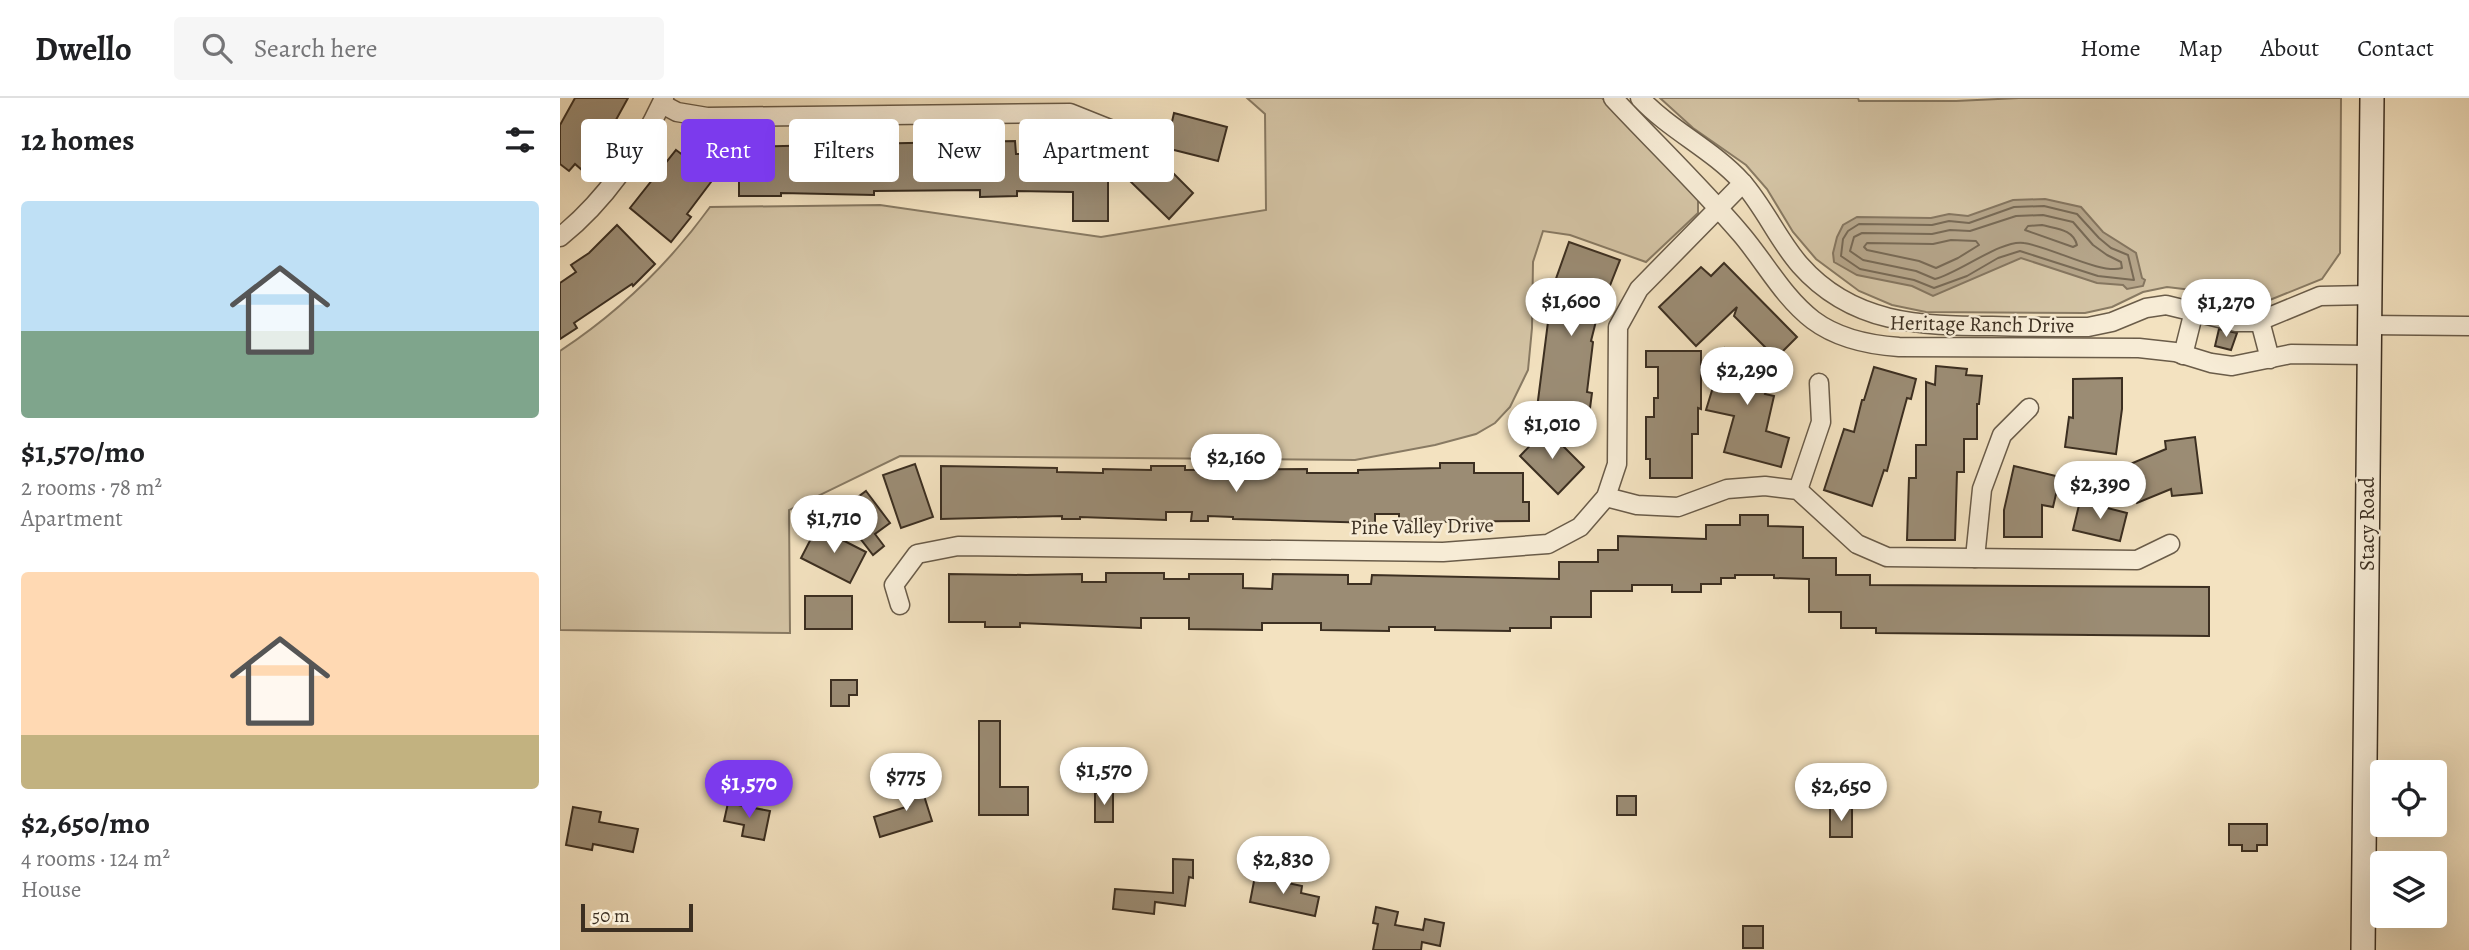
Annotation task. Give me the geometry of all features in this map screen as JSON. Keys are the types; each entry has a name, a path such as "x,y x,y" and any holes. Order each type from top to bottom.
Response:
{"main road":[{"name":"Stacy Road","path":"2363,950 2372,98"}],"street":[{"name":"Heritage Ranch Drive","path":"1613,98 1719,208 1803,311 1829,330 1857,340 1899,347 2129,348 2183,355 2232,366 2302,354 2368,355"},
{"name":"Heritage Ranch Drive","path":"1640,98 1656,115 1722,162 1743,183 1794,257 1813,278 1865,311 1895,321 1934,326 2088,327 2112,322 2157,306 2178,307 2235,322 2260,321 2320,296 2369,295"},
{"path":"560,237 613,181 637,147 663,101 677,112 707,117 1070,113 1085,119"},
{"name":"Pine Valley Drive","path":"900,605 894,585 916,554 958,546 1443,552 1548,544 1580,527 1606,497 1617,464 1618,327 1639,289 1743,183"},
{"path":"2183,355 2194,311"},
{"path":"2260,321 2270,359"},
{"path":"2368,325 2469,326"},
{"path":"1798,490 1821,422 1819,383"},
{"path":"1975,558 1982,489 2002,435 2029,408"},
{"path":"1606,497 1637,505 1678,507 1727,489 1765,486 1798,490 1857,544 1887,557 2137,560 2170,544"}],"shaded area":[{"path":"1247,98 1602,98 1698,198 1698,213 1646,262 1570,235 1543,231 1533,262 1528,370 1510,407 1495,423 1476,434 1435,445 1355,460 900,456 789,510 790,633 560,630 560,351 622,304 660,268 710,207 880,205 1101,237 1266,210 1265,114"},
{"path":"1660,98 1956,101 2019,98 2341,98 2340,253 2322,279 2255,306 2235,305 2192,290 2167,287 2143,292 2112,307 2085,313 1926,312 1892,305 1859,291 1816,259 1793,232 1767,189 1746,165 1693,128"}],"water":[{"path":"2045,199 2081,207 2103,232 2136,253 2142,278 2145,280 2143,286 2127,289 2123,285 2097,283 2021,258 1933,296 1912,286 1857,275 1834,262 1833,253 1843,225 1857,217 1931,218 1949,214 1968,216 2013,200"}],"building":[{"path":"575,98 628,98 616,119 581,119 581,169 575,164 569,171 560,164 560,125"},
{"path":"1174,113 1227,127 1218,161 1174,150"},
{"path":"1005,141 1015,141 1016,154 1019,154 1019,182 1108,182 1108,221 1073,221 1073,192 1017,191 1017,196 980,197 980,190 874,191 874,195 781,193 781,196 739,196 739,182 775,182 775,146 789,146 789,182 899,182 899,143 913,143 913,182 1005,182"},
{"path":"676,150 681,154 681,182 711,182 687,214 691,217 671,242 630,208 651,182 667,182 667,161"},
{"path":"1174,174 1193,193 1169,219 1131,182 1174,182"},
{"path":"617,225 655,264 633,286 632,284 574,323 577,328 560,339 560,283 576,272 571,265 589,253"},
{"path":"1569,242 1620,260 1607,293 1595,289 1589,315 1597,317 1591,341 1587,392 1592,393 1587,431 1535,424 1548,322 1541,320 1549,286 1553,287"},
{"path":"1724,263 1797,337 1776,358 1734,316 1737,307 1696,346 1659,307 1701,267 1711,276"},
{"path":"2219,329 2237,333 2231,350 2215,346"},
{"path":"1725,348 1774,362 1765,394 1774,396 1766,431 1789,438 1781,467 1724,452 1734,416 1706,410"},
{"path":"1646,351 1701,351 1701,409 1698,408 1698,434 1692,434 1692,478 1650,478 1650,459 1646,459 1646,417 1654,417 1654,398 1658,398 1658,367 1646,367"},
{"path":"1936,366 1967,369 1966,375 1982,376 1977,404 1977,439 1964,439 1964,472 1957,472 1955,540 1907,540 1909,478 1916,478 1916,445 1926,445 1926,382 1935,385"},
{"path":"1874,367 1916,379 1911,399 1907,398 1887,471 1884,470 1872,506 1824,490 1844,429 1854,432"},
{"path":"2122,378 2122,409 2116,454 2065,447 2069,417 2073,418 2073,379"},
{"path":"1546,429 1584,467 1558,494 1520,456"},
{"path":"2195,437 2202,493 2172,496 2171,489 2137,503 2123,467 2166,449 2165,441"},
{"path":"1440,463 1474,463 1474,473 1523,473 1523,502 1529,502 1529,521 1399,522 1399,514 1375,514 1375,523 1208,516 1208,521 1191,521 1192,512 1166,512 1166,520 1080,517 1062,519 1062,516 941,519 941,466 1057,468 1057,472 1103,473 1103,469 1151,470 1151,466 1185,466 1185,470 1307,469 1307,473 1358,473 1358,470 1440,468"},
{"path":"915,464 933,517 901,528 883,475"},
{"path":"2014,466 2060,477 2053,507 2042,505 2042,537 2004,537 2004,510"},
{"path":"866,491 890,523 875,534 884,546 873,555 839,511"},
{"path":"2080,501 2127,513 2120,541 2073,530"},
{"path":"1740,515 1768,515 1768,526 1803,527 1803,558 1836,558 1836,575 1870,575 1870,585 2209,587 2209,636 1876,633 1876,628 1841,628 1841,612 1809,612 1809,579 1774,578 1774,575 1735,575 1735,578 1721,578 1721,584 1701,584 1701,592 1672,592 1672,585 1632,585 1632,591 1591,591 1591,617 1551,617 1551,628 1510,628 1510,631 1435,630 1435,627 1389,627 1389,631 1321,630 1321,623 1262,623 1262,630 1189,629 1189,618 1141,618 1141,628 1020,623 1020,627 985,627 985,622 949,622 949,574 1082,574 1082,582 1106,582 1106,573 1164,573 1164,579 1189,579 1189,574 1243,574 1243,588 1272,589 1273,574 1348,575 1348,584 1371,584 1372,575 1559,579 1559,562 1598,562 1598,550 1618,550 1618,536 1706,539 1706,525 1740,525"},
{"path":"817,527 866,552 850,583 801,558"},
{"path":"805,596 852,596 852,629 805,629"},
{"path":"831,680 857,680 857,695 849,695 849,706 831,706"},
{"path":"979,721 1000,721 1000,787 1028,787 1028,815 979,815"},
{"path":"920,783 932,821 880,837 874,817 909,806 903,788"},
{"path":"1095,793 1113,793 1113,822 1095,822"},
{"path":"1617,796 1636,796 1636,815 1617,815"},
{"path":"728,803 770,811 764,840 742,836 744,825 724,821"},
{"path":"573,807 601,812 599,822 638,829 633,852 593,844 592,850 566,845"},
{"path":"1830,808 1852,808 1852,837 1830,837"},
{"path":"2229,824 2267,824 2267,845 2257,845 2257,851 2242,851 2242,845 2229,845"},
{"path":"1173,859 1193,860 1193,878 1189,877 1185,906 1155,902 1154,914 1113,909 1115,889 1173,893"},
{"path":"1255,876 1302,886 1301,893 1319,897 1315,916 1250,902"},
{"path":"1376,907 1398,912 1395,925 1423,930 1425,919 1444,923 1440,946 1422,942 1421,950 1373,950 1378,924 1373,923"},
{"path":"1743,926 1763,926 1763,948 1743,948"}]}
